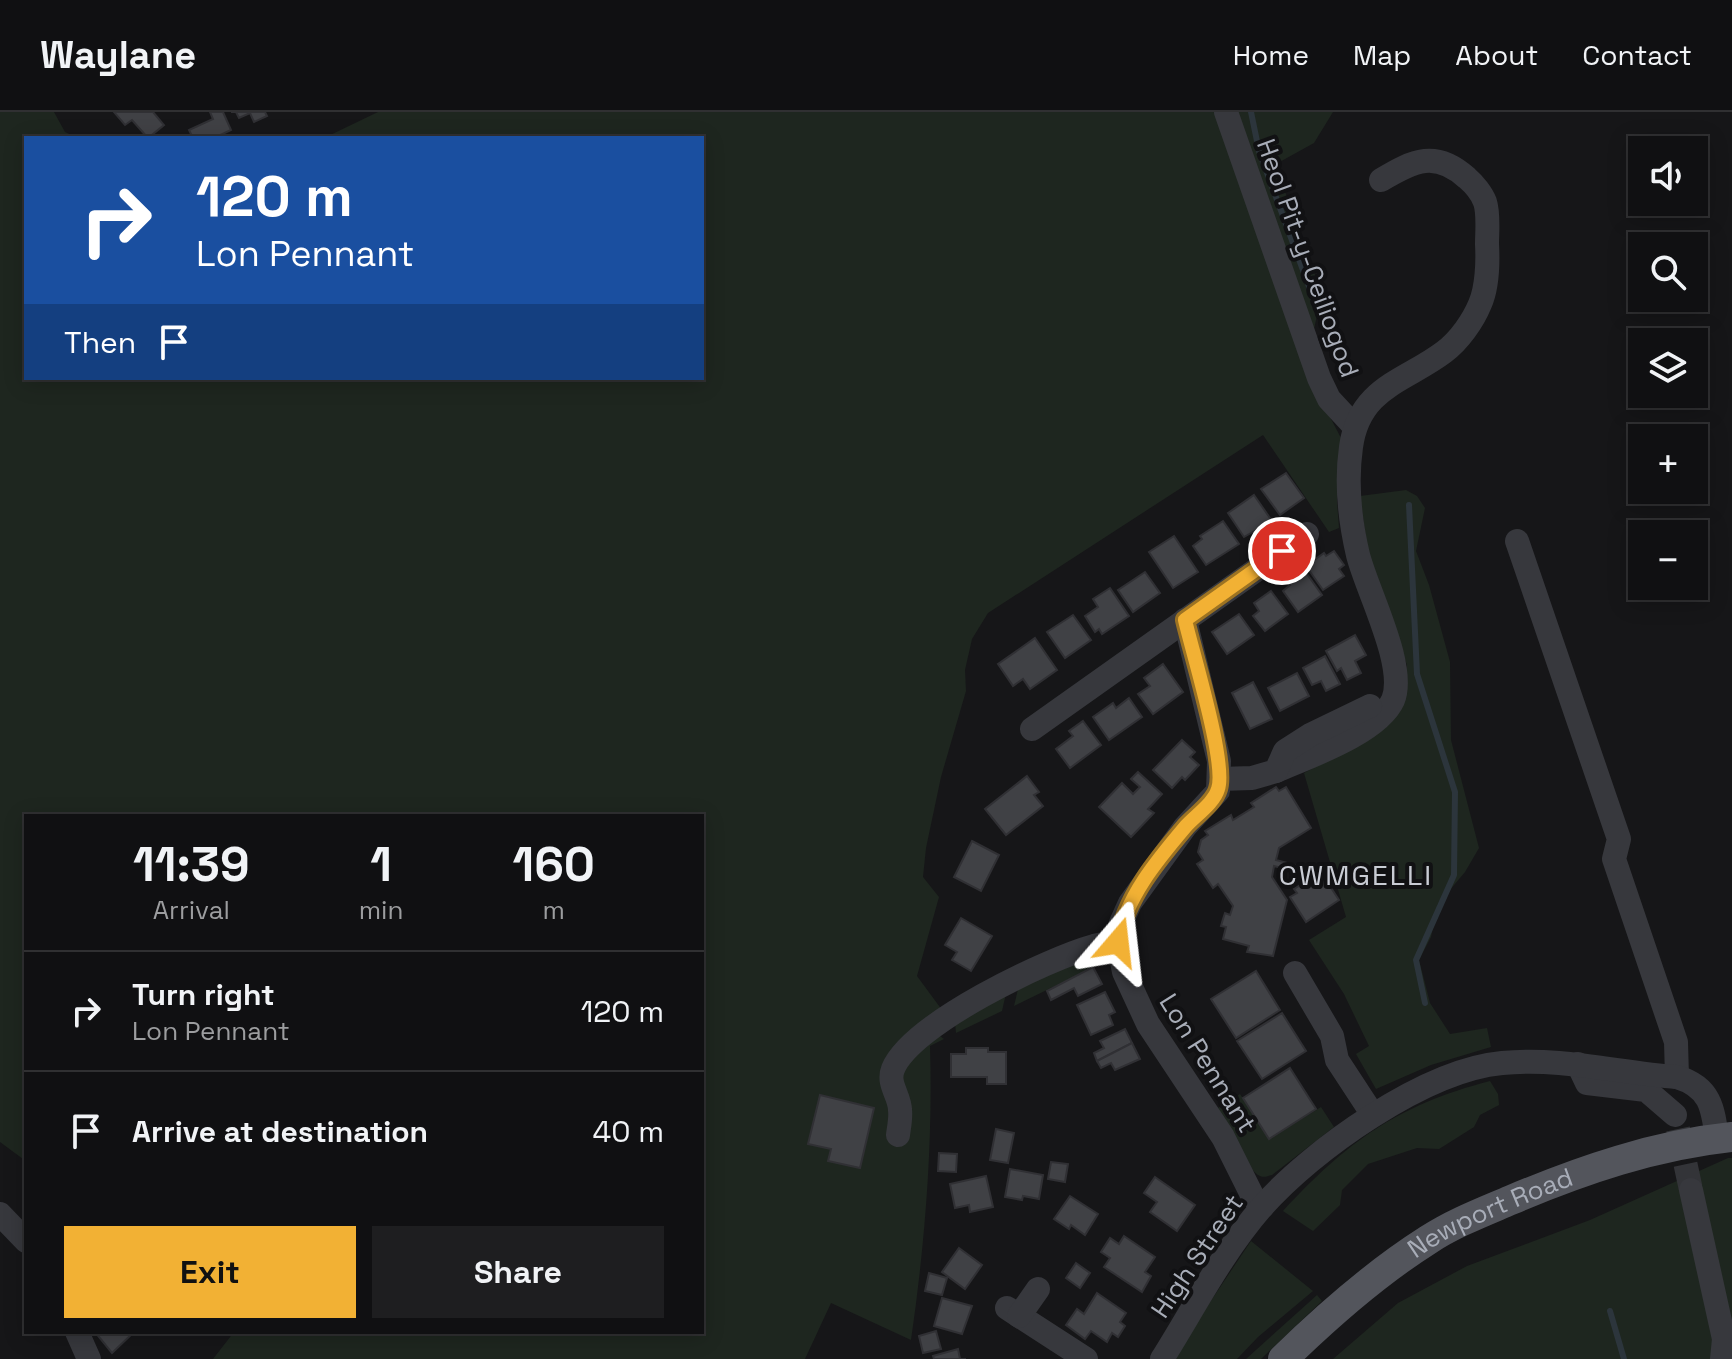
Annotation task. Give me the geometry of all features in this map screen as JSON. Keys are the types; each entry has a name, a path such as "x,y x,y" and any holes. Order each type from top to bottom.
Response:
{"main road":[{"name":"Newport Road","path":"1283,1359 1352,1296 1427,1240 1460,1222 1542,1187 1640,1152 1725,1138"}],"street":[{"name":"Heol Pit-y-Ceiliogod","path":"1226,112 1319,378 1329,399 1355,427"},
{"path":"1220,779 1252,778 1276,771 1351,736 1380,717 1393,699 1396,666 1359,558 1352,525 1351,448 1355,427 1384,387 1445,352 1465,330 1481,303 1488,258 1485,202 1473,183 1454,167 1433,159 1407,164 1381,180"},
{"path":"1032,729 1307,534"},
{"path":"1517,541 1619,839 1614,859 1676,1042 1677,1077 1692,1081 1706,1094 1725,1138"},
{"path":"898,1135 901,1108 892,1083 892,1072 902,1054 929,1029 971,1002 1033,970 1094,946 1118,942 1121,923 1130,903 1185,827 1218,791 1219,761 1185,620"},
{"path":"1276,771 1285,751 1310,735 1370,706"},
{"name":"Lon Pennant","path":"1118,942 1124,972 1148,1024 1218,1128 1253,1197 1263,1206"},
{"path":"1295,973 1332,1036 1337,1060 1373,1115"},
{"name":"High Street","path":"1162,1359 1225,1256 1263,1206 1295,1175 1373,1115 1411,1094 1456,1075 1501,1063 1578,1064 1677,1077"},
{"path":"1578,1064 1587,1083 1646,1090 1675,1115"},
{"path":"1691,1190 1724,1339 1722,1359"},
{"path":"0,1214 24,1238"},
{"path":"1038,1289 1013,1312 1086,1359"},
{"path":"78,1334 89,1359"}],"shaded area":[{"path":"0,112 54,112 65,132 74,136 24,136 24,380 704,380 704,136 328,136 378,112 1333,112 1314,143 1276,164 1308,261 1323,290 1307,359 1321,400 1341,438 1337,501 1339,528 1329,532 1263,435 988,613 972,639 965,670 966,691 941,777 923,877 939,897 917,976 942,1010 940,1036 944,1039 930,1046 927,1194 911,1340 831,1303 805,1359 213,1359 232,1334 704,1334 704,814 24,814 24,1158 0,1142"},
{"path":"1406,490 1417,496 1425,508 1416,551 1429,585 1450,662 1451,740 1479,848 1465,872 1438,904 1431,937 1419,960 1430,1003 1450,1034 1487,1028 1491,1047 1431,1065 1376,1089 1356,1054 1369,1046 1344,994 1309,940 1346,917 1304,773 1348,749 1403,699 1407,665 1370,566 1360,496"},
{"path":"1097,955 1100,964 1014,1006 1019,985"},
{"path":"1007,989 1002,1011 956,1033 955,1023"},
{"path":"1490,1081 1498,1094 1499,1105 1480,1115 1474,1127 1439,1149 1417,1148 1368,1164 1342,1190 1340,1205 1313,1231 1283,1211 1329,1165 1376,1129 1427,1102"},
{"path":"1240,1094 1269,1139 1321,1107 1334,1127 1272,1175 1260,1176 1243,1156 1218,1108"},
{"path":"1732,1158 1732,1359 1333,1359 1398,1303 1467,1266 1590,1220"},
{"path":"1251,1241 1313,1291 1237,1359 1172,1359"},
{"path":"1317,1295 1322,1301 1261,1359 1246,1359"}],"building":[{"path":"114,112 153,112 164,125 146,136 132,120 125,125"},
{"path":"210,112 223,112 231,130 218,136 192,136 189,130 213,119"},
{"path":"236,112 265,112 267,116 254,122 250,113 239,118"},
{"path":"1286,473 1304,498 1280,515 1261,489"},
{"path":"1254,495 1272,521 1244,537 1228,513"},
{"path":"1223,521 1239,544 1206,565 1193,546 1202,539 1200,536"},
{"path":"1174,536 1198,572 1173,588 1149,552"},
{"path":"1334,551 1344,565 1339,569 1344,576 1323,590 1306,566 1324,553 1326,556"},
{"path":"1302,567 1322,595 1298,612 1283,591 1290,585 1286,579"},
{"path":"1145,572 1160,593 1133,612 1118,590"},
{"path":"1110,588 1129,616 1102,634 1099,629 1095,632 1085,616 1098,607 1093,599"},
{"path":"1271,591 1288,614 1265,631 1253,616 1259,611 1254,603"},
{"path":"1239,614 1254,635 1227,654 1212,632"},
{"path":"1073,615 1091,640 1065,658 1047,632"},
{"path":"1355,635 1366,655 1355,661 1361,673 1347,680 1341,668 1337,671 1326,651"},
{"path":"1035,638 1057,670 1030,689 1023,679 1013,686 998,664"},
{"path":"1325,656 1340,684 1326,691 1321,681 1312,685 1303,668"},
{"path":"1163,664 1183,692 1153,714 1138,694 1150,686 1144,678"},
{"path":"1297,673 1309,696 1280,711 1268,688"},
{"path":"1253,682 1272,719 1250,729 1232,693"},
{"path":"1129,698 1142,717 1109,740 1093,717 1113,703 1116,708"},
{"path":"1083,721 1101,745 1070,768 1056,749 1073,736 1069,731"},
{"path":"1182,740 1195,752 1190,757 1199,765 1172,788 1153,770"},
{"path":"1138,772 1162,794 1148,809 1154,813 1131,837 1099,807 1122,783 1133,794 1140,787 1131,779"},
{"path":"1027,776 1039,792 1034,795 1043,806 1006,835 985,809"},
{"path":"1276,787 1279,791 1286,787 1311,828 1279,848 1276,860 1299,866 1308,880 1316,875 1319,880 1324,877 1339,900 1306,922 1290,897 1297,893 1294,889 1302,884 1294,871 1274,866 1272,877 1287,900 1273,956 1247,952 1249,946 1223,939 1226,927 1221,926 1223,919 1225,913 1230,915 1233,906 1218,884 1213,888 1197,864 1203,860 1198,852 1201,840 1208,835 1205,831 1231,815 1233,820 1254,807 1251,803"},
{"path":"972,841 999,855 981,891 954,877"},
{"path":"961,918 992,936 971,971 952,960 957,952 945,945"},
{"path":"1093,967 1102,984 1078,996 1074,988 1051,1000 1047,991"},
{"path":"1256,971 1280,1010 1236,1038 1211,999"},
{"path":"1105,992 1115,1012 1109,1015 1113,1025 1091,1035 1077,1005"},
{"path":"1282,1013 1306,1051 1262,1079 1237,1041"},
{"path":"1125,1029 1132,1043 1097,1061 1094,1053 1104,1048 1100,1041"},
{"path":"1132,1043 1140,1059 1115,1070 1111,1063 1101,1068 1097,1061"},
{"path":"966,1048 1006,1052 1006,1084 987,1084 987,1077 951,1077 951,1054 966,1054"},
{"path":"1290,1068 1316,1109 1269,1139 1243,1098"},
{"path":"820,1095 874,1108 860,1168 828,1161 831,1149 808,1144"},
{"path":"996,1129 1014,1133 1008,1163 990,1160"},
{"path":"939,1153 957,1154 956,1172 938,1171"},
{"path":"1051,1162 1068,1164 1065,1182 1048,1179"},
{"path":"1010,1169 1043,1175 1039,1199 1005,1197"},
{"path":"986,1176 993,1207 970,1212 969,1205 955,1208 950,1184"},
{"path":"1155,1177 1195,1205 1177,1231 1150,1212 1157,1202 1144,1193"},
{"path":"1070,1196 1098,1214 1085,1235 1071,1225 1069,1229 1054,1219"},
{"path":"1124,1236 1155,1257 1145,1272 1151,1276 1142,1292 1104,1267 1110,1258 1101,1252 1110,1238 1119,1244"},
{"path":"959,1248 982,1265 965,1289 942,1272"},
{"path":"1076,1263 1090,1273 1080,1288 1066,1278"},
{"path":"929,1273 947,1278 942,1295 925,1291"},
{"path":"1097,1293 1126,1313 1120,1322 1125,1326 1118,1337 1112,1333 1107,1342 1091,1331 1085,1339 1066,1325 1077,1309 1084,1314"},
{"path":"942,1298 972,1306 962,1334 934,1326"},
{"path":"936,1331 941,1349 923,1353 919,1336"},
{"path":"97,1334 132,1334 112,1353"},
{"path":"958,1349 960,1359 934,1359 933,1356"}],"waterway":[{"path":"1251,112 1259,151 1314,300"},
{"path":"1409,505 1417,674 1455,792 1454,875 1416,960 1425,1003"},
{"path":"1610,1311 1624,1359"}],"tunnel":[{"path":"1678,1129 1691,1190"}],"district":[{"name":"CWMGELLI","path":"1356,875"}],"route":[{"path":"1118,942 1121,923 1145,880 1185,827 1218,791 1219,761 1185,620 1282,551"}]}
